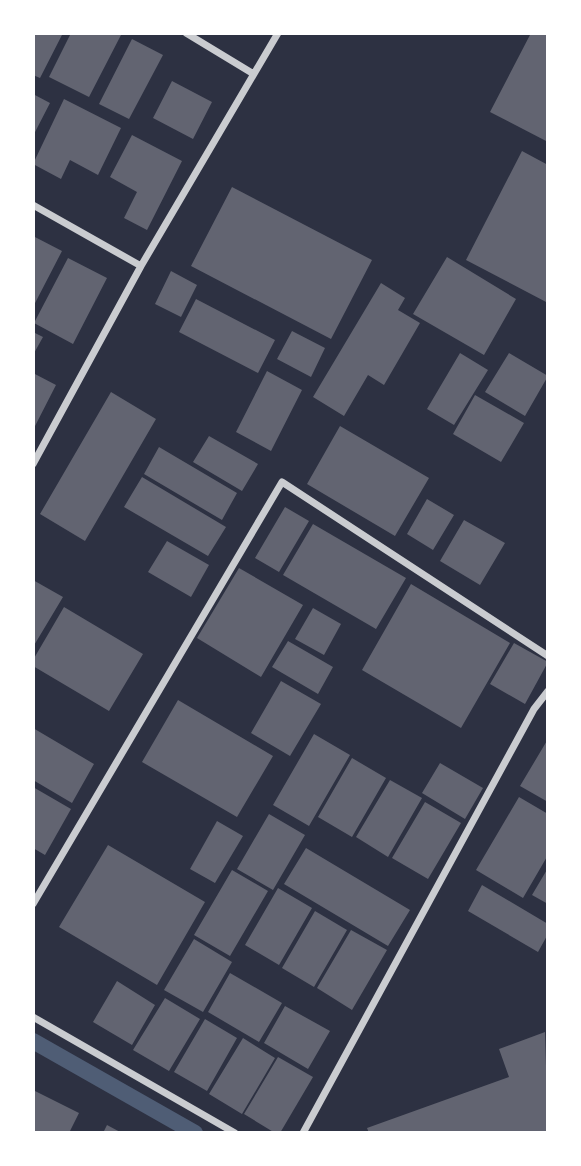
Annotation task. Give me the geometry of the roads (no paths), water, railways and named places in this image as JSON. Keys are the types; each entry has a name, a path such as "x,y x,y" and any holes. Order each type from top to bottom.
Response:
{"street":[{"path":"186,33 252,73"},
{"path":"33,464 141,266 252,73 278,33"},
{"path":"33,205 141,266"},
{"path":"33,904 282,482 548,656"},
{"path":"303,1133 534,709 548,691"},
{"path":"33,1017 235,1133"}],"waterway":[{"path":"33,1041 195,1133"}]}
